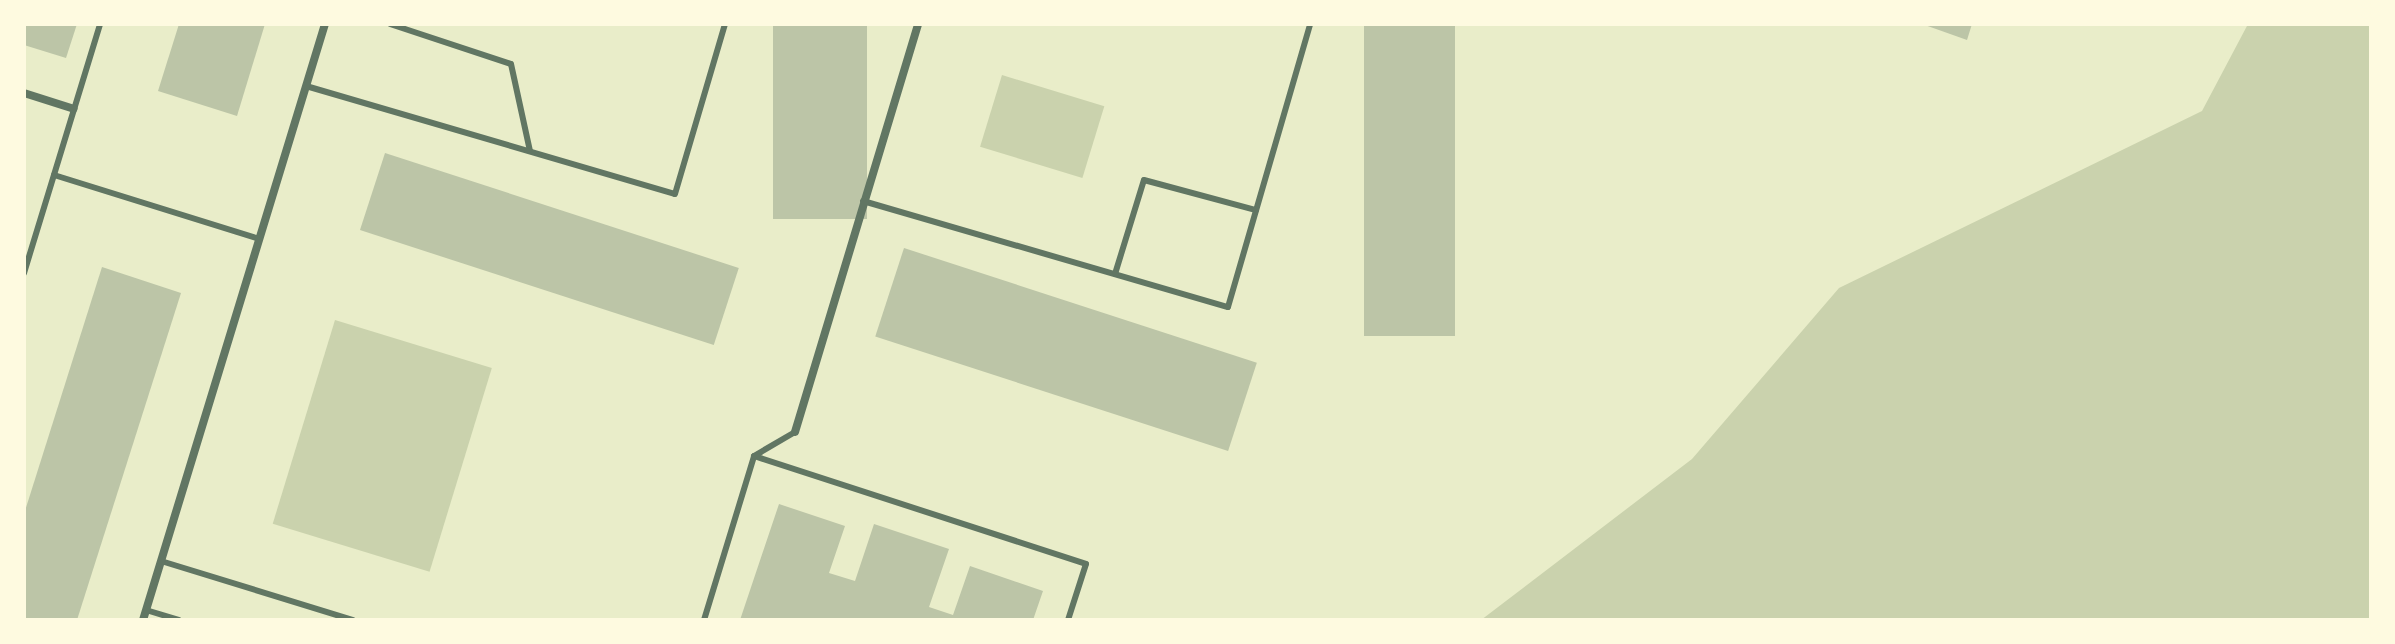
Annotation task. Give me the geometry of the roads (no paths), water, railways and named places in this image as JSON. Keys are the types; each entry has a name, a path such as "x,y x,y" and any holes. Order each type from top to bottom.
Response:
{"street":[{"path":"145,615 325,24"},
{"path":"795,432 918,24"},
{"path":"24,93 74,109"}],"lane":[{"path":"24,273 100,24"},
{"path":"390,24 511,64 530,151"},
{"path":"306,86 675,194 725,24"},
{"path":"863,201 1228,307 1310,24"},
{"path":"54,175 259,239"},
{"path":"1115,274 1144,180 1256,210"},
{"path":"704,620 754,456 795,432"},
{"path":"754,456 1086,564 1068,620"},
{"path":"161,561 353,620"},
{"path":"145,615 178,620"}]}
